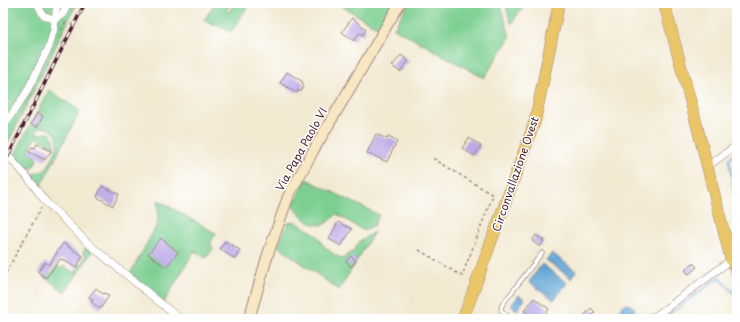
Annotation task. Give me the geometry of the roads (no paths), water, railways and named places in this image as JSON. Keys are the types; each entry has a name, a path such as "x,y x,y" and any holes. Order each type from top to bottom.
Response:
{"main road":[{"name":"Circonvallazione Ovest","path":"463,319 535,121 559,3"},
{"path":"664,3 708,166 731,260 737,272"}],"street":[{"path":"37,3 43,16 51,20 62,15 69,3"},
{"path":"3,127 26,93 44,58 52,38 56,3"},
{"name":"Via Papa Paolo VI","path":"249,319 268,254 288,197 312,153 400,3"},
{"path":"708,166 737,145"},
{"path":"3,150 45,200 90,245 180,319"},
{"path":"644,319 657,315 731,260"}],"lane":[{"path":"511,319 501,310 502,305 542,252"}],"water":[{"path":"552,253 576,271 572,279 546,260"},
{"path":"542,264 567,283 554,300 529,282"},
{"path":"519,295 525,299 517,310 511,306"},
{"path":"624,304 630,304 635,309 633,318 630,320 624,320 619,315 619,309"}],"waterway":[{"path":"737,152 729,159 737,212"},
{"path":"663,319 719,277 737,296"}],"railway":[{"path":"3,166 85,3"}]}
